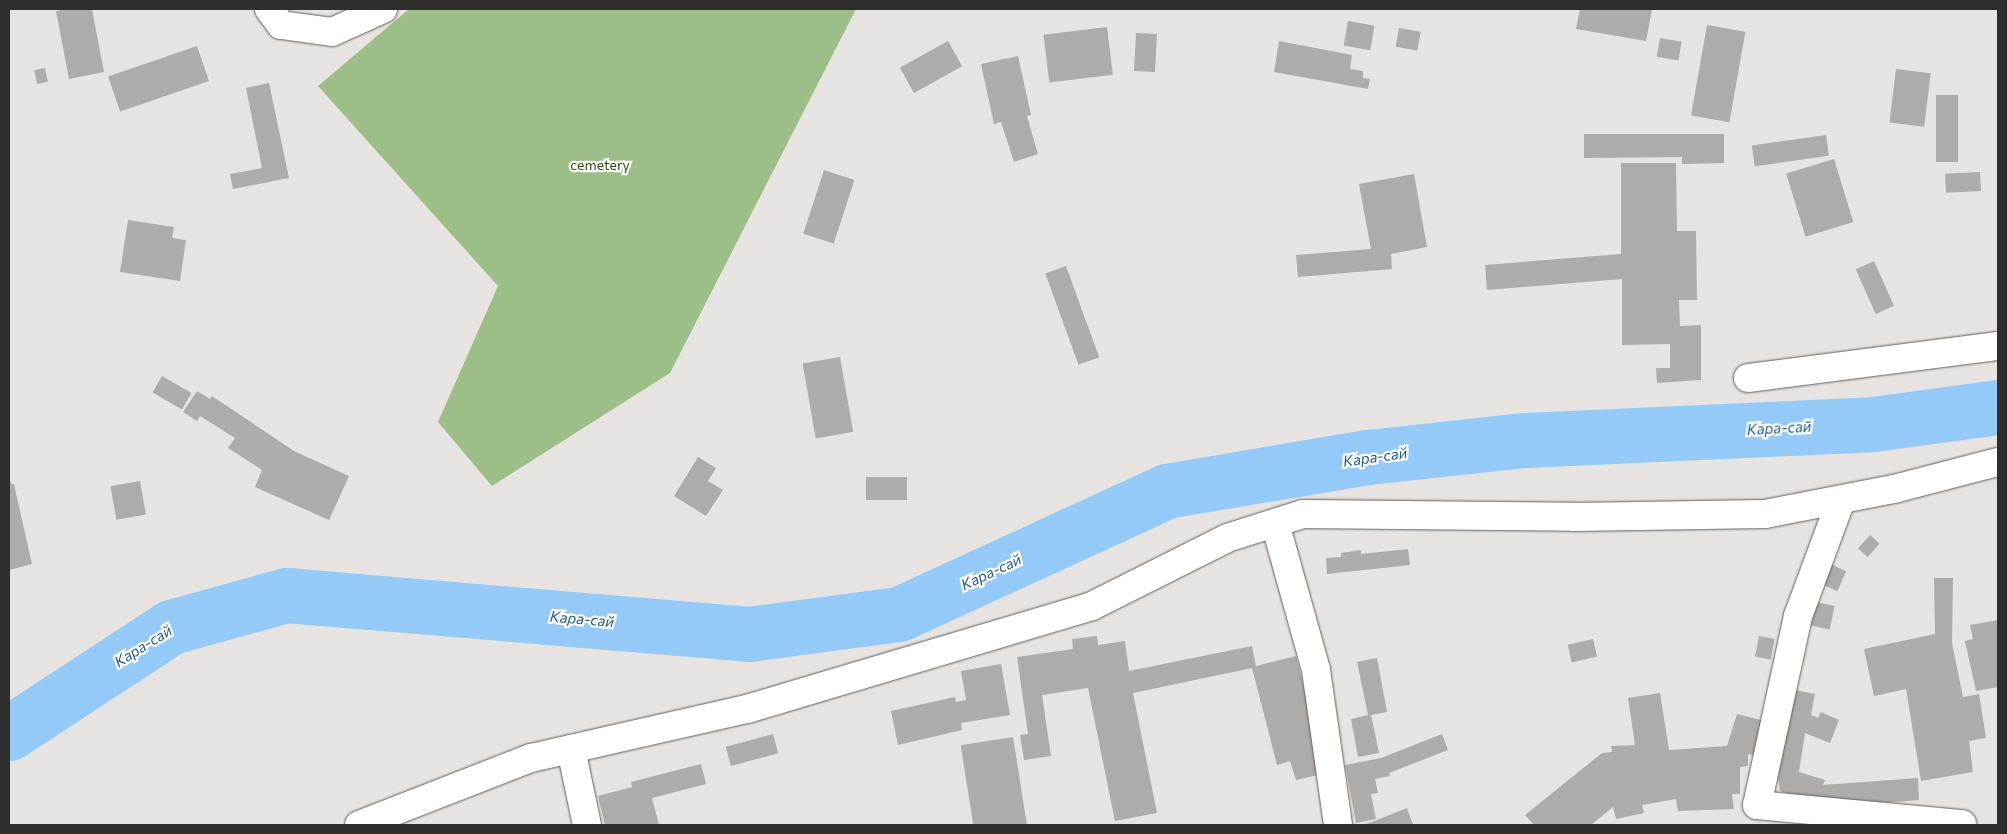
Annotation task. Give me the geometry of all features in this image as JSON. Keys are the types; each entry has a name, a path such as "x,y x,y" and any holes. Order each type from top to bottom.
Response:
{"street":[{"path":"269,9 280,25 332,32 383,9"},
{"path":"1748,378 1998,346"},
{"path":"359,825 531,758 748,709 1092,606 1227,538 1303,514 1574,517 1764,514 1894,489 1998,462"},
{"path":"1840,500 1798,616 1757,805 1962,824"},
{"path":"1275,523 1316,670 1338,825"},
{"path":"571,749 587,825"}],"green space":[{"name":"cemetery","path":"409,9 856,9 670,373 492,486 438,422 498,286 318,86"}],"building":[{"path":"92,9 104,72 69,79 56,11"},
{"path":"1580,9 1652,9 1646,41 1576,29"},
{"path":"1348,21 1375,26 1370,50 1344,46"},
{"path":"1707,25 1745,32 1729,122 1691,116"},
{"path":"1107,27 1113,75 1049,82 1043,35"},
{"path":"1399,28 1421,32 1417,51 1396,47"},
{"path":"1136,33 1157,34 1155,72 1134,71"},
{"path":"1660,38 1682,42 1678,61 1657,57"},
{"path":"948,41 962,66 914,93 900,68"},
{"path":"1279,41 1352,55 1350,69 1363,71 1363,78 1370,79 1368,89 1274,72"},
{"path":"197,46 209,81 120,112 108,77"},
{"path":"1018,56 1031,115 1027,116 1038,154 1014,162 1001,122 994,124 981,64"},
{"path":"45,68 48,82 37,84 34,70"},
{"path":"1896,69 1931,73 1924,127 1889,123"},
{"path":"269,83 289,178 233,189 230,174 262,168 246,88"},
{"path":"1936,95 1958,95 1958,162 1936,162"},
{"path":"1584,134 1724,134 1724,163 1682,164 1682,157 1584,158"},
{"path":"1826,135 1829,156 1755,166 1752,145"},
{"path":"1834,159 1853,222 1805,237 1786,174"},
{"path":"1621,163 1676,163 1677,231 1696,231 1697,300 1679,300 1680,326 1701,325 1701,380 1657,383 1656,368 1670,368 1670,344 1622,345 1622,279 1487,290 1485,265 1621,254"},
{"path":"824,170 854,180 834,244 803,234"},
{"path":"1980,172 1981,191 1946,193 1945,174"},
{"path":"1414,174 1427,247 1391,254 1392,269 1298,277 1296,255 1371,249 1359,184"},
{"path":"128,220 174,227 172,238 186,240 180,281 120,272"},
{"path":"1874,261 1894,306 1876,314 1856,269"},
{"path":"1066,266 1099,357 1079,365 1045,274"},
{"path":"840,357 853,432 816,438 803,364"},
{"path":"162,376 191,393 182,409 152,392"},
{"path":"197,391 210,399 212,396 294,451 349,476 329,520 255,487 262,470 228,448 235,438 200,416 197,421 183,412"},
{"path":"698,457 716,468 708,481 723,490 706,516 674,496"},
{"path":"9,475 11,484 14,484 32,564 9,570"},
{"path":"866,477 907,477 907,500 866,500"},
{"path":"140,481 146,514 116,520 110,486"},
{"path":"1870,535 1880,544 1868,557 1858,548"},
{"path":"1408,549 1410,565 1327,574 1326,558 1341,557 1341,553 1361,550 1361,554"},
{"path":"1828,563 1846,571 1837,591 1819,583"},
{"path":"1934,578 1953,578 1952,643 1963,697 1979,694 1986,738 1969,741 1973,772 1921,781 1906,689 1874,696 1864,649 1935,634"},
{"path":"1816,602 1835,606 1830,629 1811,625"},
{"path":"1998,620 1998,687 1976,691 1965,641 1973,639 1970,625"},
{"path":"1097,636 1098,645 1125,641 1129,671 1252,646 1256,666 1296,656 1321,753 1323,774 1296,780 1290,761 1277,765 1252,668 1133,693 1157,813 1115,821 1088,688 1042,695 1051,756 1024,760 1020,735 1028,734 1017,657 1073,649 1072,639"},
{"path":"1759,636 1775,639 1771,660 1755,657"},
{"path":"1593,639 1597,657 1572,662 1568,645"},
{"path":"1377,658 1387,712 1371,715 1379,753 1358,757 1351,719 1368,715 1357,662"},
{"path":"1001,664 1010,715 961,723 962,730 898,745 891,711 955,697 956,702 966,700 961,671"},
{"path":"1795,690 1815,694 1811,715 1818,718 1821,712 1839,720 1830,743 1805,733 1799,772 1825,780 1823,785 1918,778 1919,800 1856,805 1856,800 1818,804 1780,791 1778,778 1787,719 1790,720"},
{"path":"1660,693 1669,750 1727,746 1737,714 1765,721 1756,756 1748,754 1748,766 1740,767 1740,794 1732,794 1734,809 1678,811 1676,799 1642,805 1644,813 1616,819 1613,807 1591,825 1534,825 1525,815 1602,753 1612,752 1611,746 1635,745 1628,698"},
{"path":"773,734 778,753 731,766 726,747"},
{"path":"1442,734 1448,750 1389,773 1390,776 1375,779 1378,793 1371,794 1376,819 1356,823 1345,765 1381,758"},
{"path":"1013,737 1027,825 973,825 961,745"},
{"path":"701,764 706,784 652,798 659,825 605,825 598,796 632,787 631,782"},
{"path":"1407,808 1413,825 1364,825"}],"waterway":[{"name":"Кара-сай","path":"9,733 171,627 286,595 749,634 899,614 1166,491 1368,457 1525,440 1873,424 1998,407"}]}
